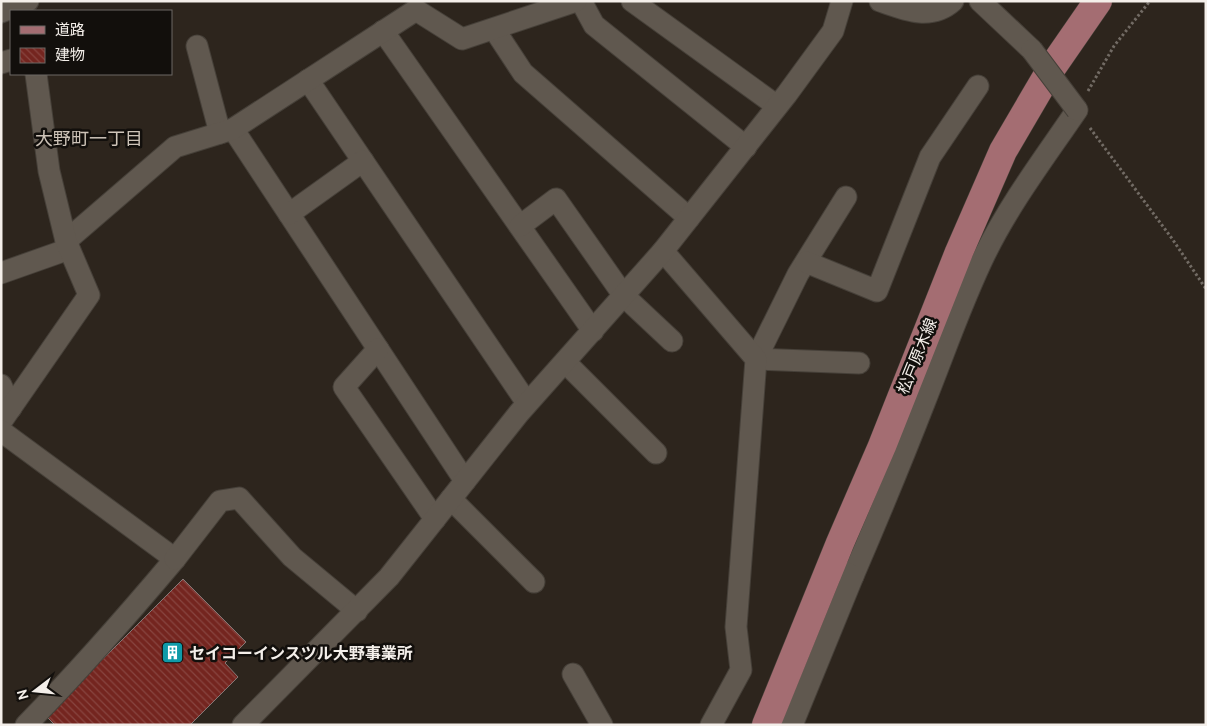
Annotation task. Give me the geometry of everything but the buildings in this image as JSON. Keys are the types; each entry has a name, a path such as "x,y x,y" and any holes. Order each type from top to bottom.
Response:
{"main road":[{"name":"松戸原木線","path":"766,725 842,571 882,446 958,252 1003,151 1051,69 1098,1"}],"street":[{"path":"1,12 28,1"},
{"path":"1,273 67,245 176,147 226,131 383,31 418,5 462,39 576,1"},
{"path":"581,1 594,25 746,147"},
{"path":"632,1 777,106"},
{"path":"243,725 389,578 528,403 663,251 746,147 833,31 842,1"},
{"path":"880,1 928,14 945,8 952,1"},
{"path":"792,725 842,571 883,508 952,328 985,254 1007,212 1077,110 1032,50 985,2"},
{"path":"494,29 522,73 689,218"},
{"path":"383,31 593,331"},
{"path":"197,46 226,131 289,214 465,481"},
{"path":"6,415 89,295 67,245 49,171 36,75"},
{"path":"308,80 528,403"},
{"path":"806,262 877,291 930,157 978,86"},
{"path":"289,214 363,161"},
{"path":"711,725 741,670 736,627 756,359 806,262 846,197"},
{"path":"520,226 556,199 624,296 672,342"},
{"path":"663,251 756,359 859,363"},
{"path":"378,349 344,387 435,519"},
{"path":"565,362 656,453"},
{"path":"1,385 6,415"},
{"path":"1,431 175,559"},
{"path":"26,725 121,623 175,559 220,501 239,498 292,557 357,611"},
{"path":"451,499 534,582"},
{"path":"573,674 602,725"}],"path":[{"path":"1150,1 1114,46 1077,110 1173,240 1206,290"}],"place":[{"name":"セイコーインスツル大野事業所","path":"173,653"}],"district":[{"name":"大野町一丁目","path":"89,139"}]}
